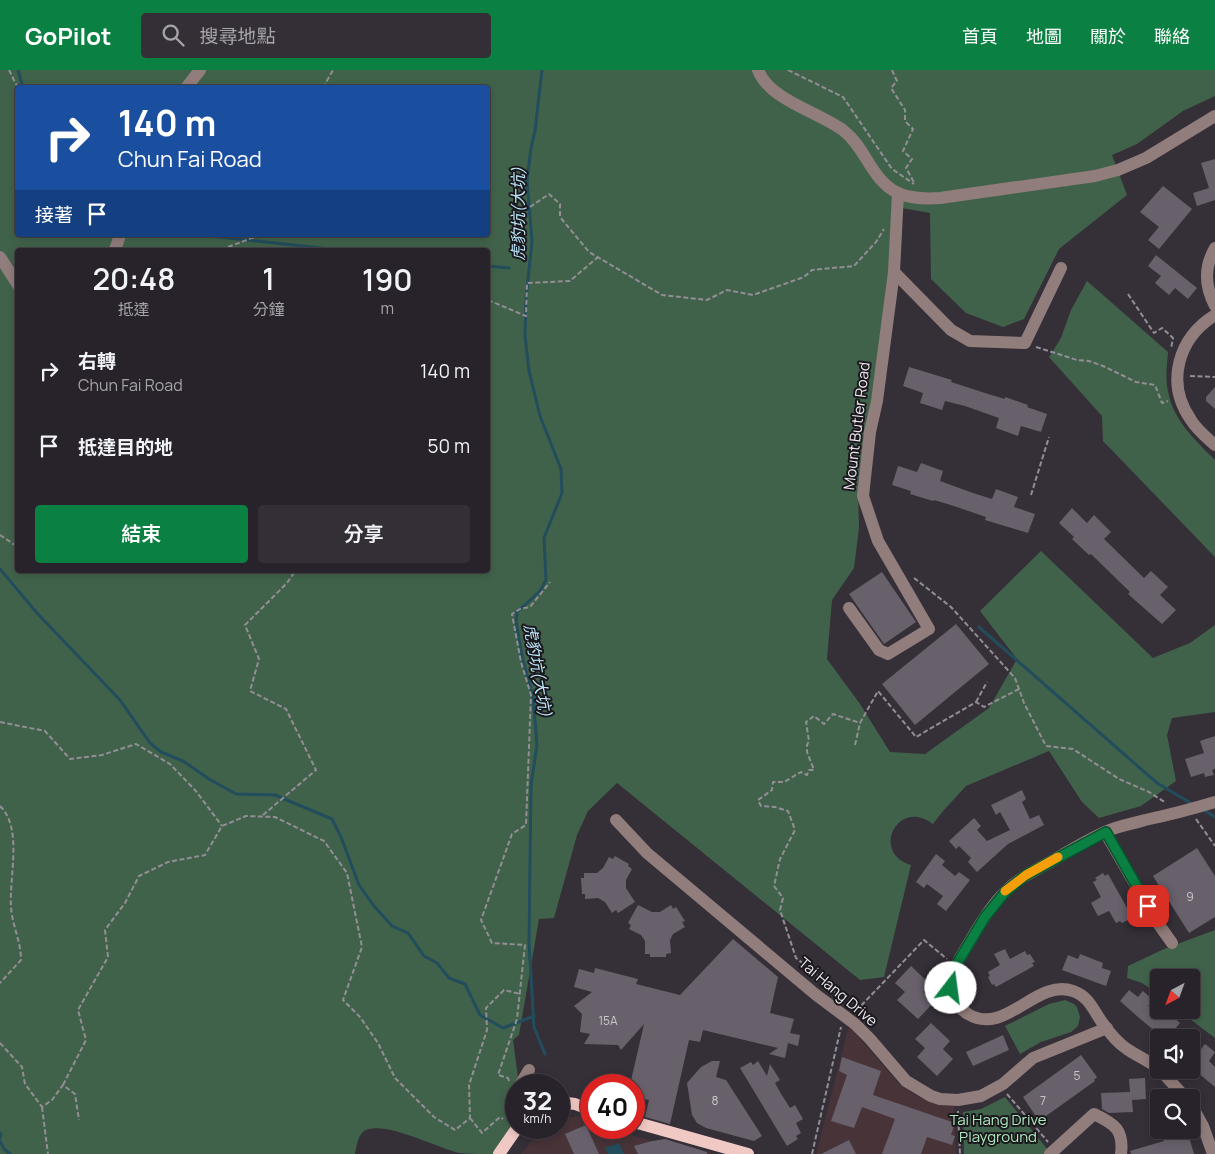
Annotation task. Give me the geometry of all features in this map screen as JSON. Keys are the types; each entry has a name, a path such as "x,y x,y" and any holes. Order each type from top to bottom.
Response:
{"main road":[{"path":"645,1125 748,1154"},
{"path":"499,1154 509,1139"}],"street":[{"path":"188,85 200,70"},
{"path":"758,70 766,84 780,95 846,132 860,148 880,179 898,193 919,198 940,198 1107,173 1137,162 1215,116"},
{"name":"Mount Butler Road","path":"849,608 879,650 888,654 929,629 929,626 878,541 863,496 870,432 877,401 894,272 898,193"},
{"path":"1215,248 1209,262 1207,276 1208,290 1215,306"},
{"path":"0,257 15,280"},
{"path":"894,272 951,330 970,341 1024,343 1061,268"},
{"path":"1215,315 1198,326 1185,345 1178,367 1178,384 1181,399 1190,419 1215,445"},
{"path":"1150,1063 1125,1048 1077,992 1068,990 1049,991 1001,1016 984,1019 973,1017 962,1011 954,1000 951,988 952,975 985,917 1006,891 1026,875 1106,832 1201,808"},
{"name":"Tai Hang Drive","path":"616,820 647,854 815,994 855,1024 901,1076 914,1087 927,1094 940,1099 958,1100 982,1096 1003,1084 1033,1058 1107,1028"},
{"path":"1106,832 1157,922 1172,943"},
{"path":"526,1074 529,1070"},
{"path":"1168,1079 1178,1089"},
{"path":"1052,1152 1094,1114 1114,1125 1119,1131 1122,1140 1121,1154"},
{"path":"1200,1120 1212,1154"}],"path":[{"path":"9,70 16,85"},
{"path":"325,85 333,70"},
{"path":"788,70 843,97 892,169 916,186 906,168 912,159 904,151 913,129 905,122 905,110 891,88 897,81 892,70"},
{"path":"530,207 549,194 560,204 560,217 589,252 662,295 707,300 727,290 753,295 804,277 812,270 854,266 876,242 884,227"},
{"path":"228,246 254,237"},
{"path":"490,301 526,316 527,283 570,282 598,257"},
{"path":"1128,294 1154,333 1162,328 1173,338 1170,352"},
{"path":"1024,343 1077,360 1103,366 1136,382 1155,385 1162,403 1168,401"},
{"path":"1185,375 1215,377"},
{"path":"1031,495 1049,437"},
{"path":"0,535 15,545"},
{"path":"261,816 316,770 286,709 250,691 258,659 245,626 287,583 294,573"},
{"path":"913,577 951,607 1015,678 1024,703 1046,746 1073,749 1119,779 1149,792 1170,806"},
{"path":"505,1077 498,1075 517,1019 525,945 492,943 481,920 512,834 526,825 531,695 521,662 512,614 520,609 530,607 550,582"},
{"path":"856,745 860,723 878,691 916,737 976,702 987,682"},
{"path":"976,702 984,707 1019,689"},
{"path":"837,999 834,988 796,958 780,910 783,898 774,886 780,859 796,830 788,811 762,806 758,800 772,790 773,782 784,782 801,772 807,775 809,770 814,770 807,752 806,722 814,716 824,724 833,714 860,723"},
{"path":"0,722 45,731 70,759 102,755 136,744 170,764 195,790 222,826"},
{"path":"0,806 6,811 13,832 11,908 21,960 0,983"},
{"path":"1201,808 1215,846"},
{"path":"42,1107 52,1100 63,1085 86,1040 78,1010 108,957 105,930 125,903 139,876 168,862 205,855 222,826 246,816 261,816 275,817 324,842 347,874 362,947 343,1000 360,1017 378,1043 395,1078 434,1117 455,1130 470,1118"},
{"path":"854,1013 924,940 949,960"},
{"path":"504,1121 500,1117 482,1133 470,1118 468,1085 487,1030 486,1008 504,990 520,994"},
{"path":"812,1154 842,1024"},
{"path":"0,1042 22,1067 25,1084 42,1107 48,1154"},
{"path":"63,1085 75,1094 79,1120"},
{"path":"1006,1092 1052,1152"},
{"path":"958,1110 960,1154"}],"shaded area":[{"path":"849,1026 899,1084 927,1100 954,1106 956,1154 856,1154 849,1140 820,1154 816,1154"},
{"path":"580,1116 580,1139 671,1141 714,1154 521,1154 534,1139 570,1139 570,1117"}],"green space":[{"path":"0,70 1215,70 1215,96 1183,111 1137,144 1112,155 1127,195 1059,249 1024,319 1003,327 966,313 931,279 930,213 896,207 880,343 858,488 859,528 854,568 832,600 827,659 860,704 890,752 925,754 989,708 1017,659 980,611 1041,551 1153,658 1190,643 1215,625 1215,712 1172,718 1167,735 1176,781 1141,806 1099,818 1082,802 1049,751 966,786 933,824 920,818 909,817 900,822 894,830 891,840 892,850 899,859 911,865 884,977 860,980 617,783 588,811 577,835 554,918 539,919 519,1035 513,1040 518,1074 505,1074 506,1139 498,1154 459,1153 401,1133 378,1128 365,1130 359,1139 355,1154 0,1154"},
{"path":"1087,281 1168,352 1167,386 1175,411 1186,429 1215,460 1215,557 1103,441 1102,416 1049,357 1061,338 1071,310"},
{"path":"1215,930 1215,1038 1190,1019 1200,1019 1200,969 1150,969 1150,988 1127,978 1128,966 1164,949"},
{"path":"1065,1000 1077,1007 1080,1017 1078,1026 1071,1032 1041,1042 1020,1054 1005,1026 1049,1004"},
{"name":"Tai Hang Drive Playground","path":"1005,1097 1048,1150 1044,1154 964,1154 963,1112 981,1109"}],"water":[{"path":"619,1143 624,1154 608,1154 605,1148"}],"building":[{"path":"1215,159 1215,200 1197,206 1193,193 1209,188 1201,163"},
{"path":"1163,186 1192,209 1159,249 1148,240 1159,227 1140,212"},
{"path":"1156,255 1197,288 1188,299 1175,288 1169,295 1155,283 1161,276 1148,266"},
{"path":"909,367 952,380 951,382 985,393 1005,399 1005,397 1047,414 1041,432 1021,426 1018,436 996,428 999,418 965,406 945,401 942,410 920,403 923,393 903,386"},
{"path":"1215,387 1215,409 1206,401 1206,397"},
{"path":"921,463 943,471 940,481 973,493 992,499 996,489 1018,497 1014,507 1035,514 1028,533 985,520 986,517 954,506 910,494 911,491 892,485 898,466 917,472"},
{"path":"1072,508 1087,523 1094,515 1111,532 1104,539 1144,578 1151,571 1168,587 1160,595 1176,610 1162,624 1128,594 1130,592 1091,554 1089,555 1072,539 1074,537 1059,523"},
{"path":"882,572 916,622 884,644 849,594"},
{"path":"956,624 989,664 915,725 882,684"},
{"path":"1215,736 1215,769 1212,770 1214,775 1205,777 1204,773 1191,777 1185,759 1204,753 1200,741"},
{"path":"1022,790 1026,799 1022,802 1030,819 1039,815 1044,825 1008,844 977,872 968,862 971,858 959,846 956,849 949,841 974,818 981,826 977,830 987,841 1010,830 1000,812 996,815 991,805"},
{"path":"1197,848 1215,876 1215,917 1189,933 1153,876"},
{"path":"936,854 945,861 942,865 955,876 959,872 970,880 946,911 937,904 943,896 927,884 924,888 916,882"},
{"path":"615,856 629,864 628,866 632,869 626,880 626,888 635,902 618,913 616,910 612,913 605,902 598,898 585,899 585,894 582,894 581,878 584,878 584,873 597,873 603,868 609,857 613,859"},
{"path":"1103,873 1105,876 1108,874 1131,915 1128,916 1130,919 1122,923 1120,921 1116,923 1109,911 1098,916 1091,903 1101,897 1093,882 1097,880 1095,878"},
{"path":"638,905 652,912 660,912 671,905 673,909 676,907 685,921 682,922 685,927 673,934 670,940 671,953 666,954 666,957 650,957 650,954 645,954 645,941 641,935 629,929 631,925 628,923"},
{"path":"733,939 778,977 770,1013 794,1019 790,1033 800,1035 798,1046 788,1043 785,1058 769,1054 778,1048 703,1030 700,1042 689,1040 670,1124 645,1117 649,1100 645,1099 645,1074 633,1074 644,1024 621,1050 618,1045 584,1044 590,1034 580,1032 582,1014 574,1006 592,992 574,987 579,969 594,973 595,968 638,979 636,984 680,995"},
{"path":"1005,949 1010,959 1025,951 1027,955 1030,954 1035,962 1032,963 1034,966 996,987 994,984 992,985 988,972 1000,965 994,954"},
{"path":"1080,954 1103,963 1102,968 1111,971 1106,986 1062,970 1068,955 1078,959"},
{"path":"911,966 930,984 923,992 934,1002 918,1019 897,1000 905,992 895,983"},
{"path":"1129,990 1138,997 1143,991 1150,997 1148,1006 1150,1008 1150,1019 1176,1019 1180,1023 1175,1029 1152,1029 1120,1001"},
{"path":"931,1023 950,1041 943,1049 953,1059 937,1076 917,1057 925,1048 915,1039"},
{"path":"1003,1035 1009,1050 973,1066 966,1052"},
{"path":"1205,1044 1215,1052 1209,1061 1215,1067 1215,1087 1200,1074 1200,1050"},
{"path":"1081,1055 1097,1077 1095,1081 1039,1121 1023,1097"},
{"path":"842,1057 881,1071 873,1095 955,1123 951,1135 955,1136 952,1145 927,1137 921,1154 882,1154 895,1119 862,1107 854,1128 831,1121 847,1075 839,1071"},
{"path":"712,1061 720,1061 716,1077 726,1080 762,1136 754,1141 706,1128 697,1123 692,1115 687,1083 701,1067"},
{"path":"758,1061 767,1076 770,1064 780,1080 775,1083 780,1092 790,1108 795,1105 803,1119 796,1123 801,1133 796,1136 798,1139 787,1146 740,1068 751,1062 753,1065"},
{"path":"1145,1078 1146,1099 1132,1100 1133,1112 1109,1113 1102,1109 1101,1093 1130,1092 1129,1079"},
{"path":"580,1128 580,1139 592,1139 599,1154 574,1154 567,1139 570,1139 570,1132"},
{"path":"665,1139 707,1152 707,1154 638,1154 634,1146"},
{"path":"1163,1139 1190,1139 1194,1154 1131,1154 1130,1151 1164,1141"},
{"path":"849,1140 856,1154 821,1154"}],"waterway":[{"path":"18,70 22,85"},
{"name":"虎豹坑(大坑)","path":"542,70 527,180 532,241 526,299 525,336 529,371 540,416 561,469 562,493 544,538 546,580 540,591 517,612 516,622 523,661 533,697 537,745 531,785 529,942 534,1027 545,1054"},
{"path":"220,237 321,248"},
{"path":"490,266 509,268"},
{"path":"0,569 37,613 120,700 150,743 161,752 183,761 209,779 236,794 275,795 332,819 341,837 359,885 374,906 392,926 408,933 424,956 437,963 449,978 465,984 480,1015 503,1028 534,1016"},
{"path":"979,627 1157,783 1194,805"},
{"path":"1204,810 1215,817"},
{"path":"0,1133 0,1138"},
{"path":"0,1141 4,1149 10,1154"}],"slow traffic":[{"path":"1005,891 1015,882 1058,857"}],"route":[{"path":"951,988 954,969 997,900 1015,882 1026,875 1106,832 1148,906"}]}
